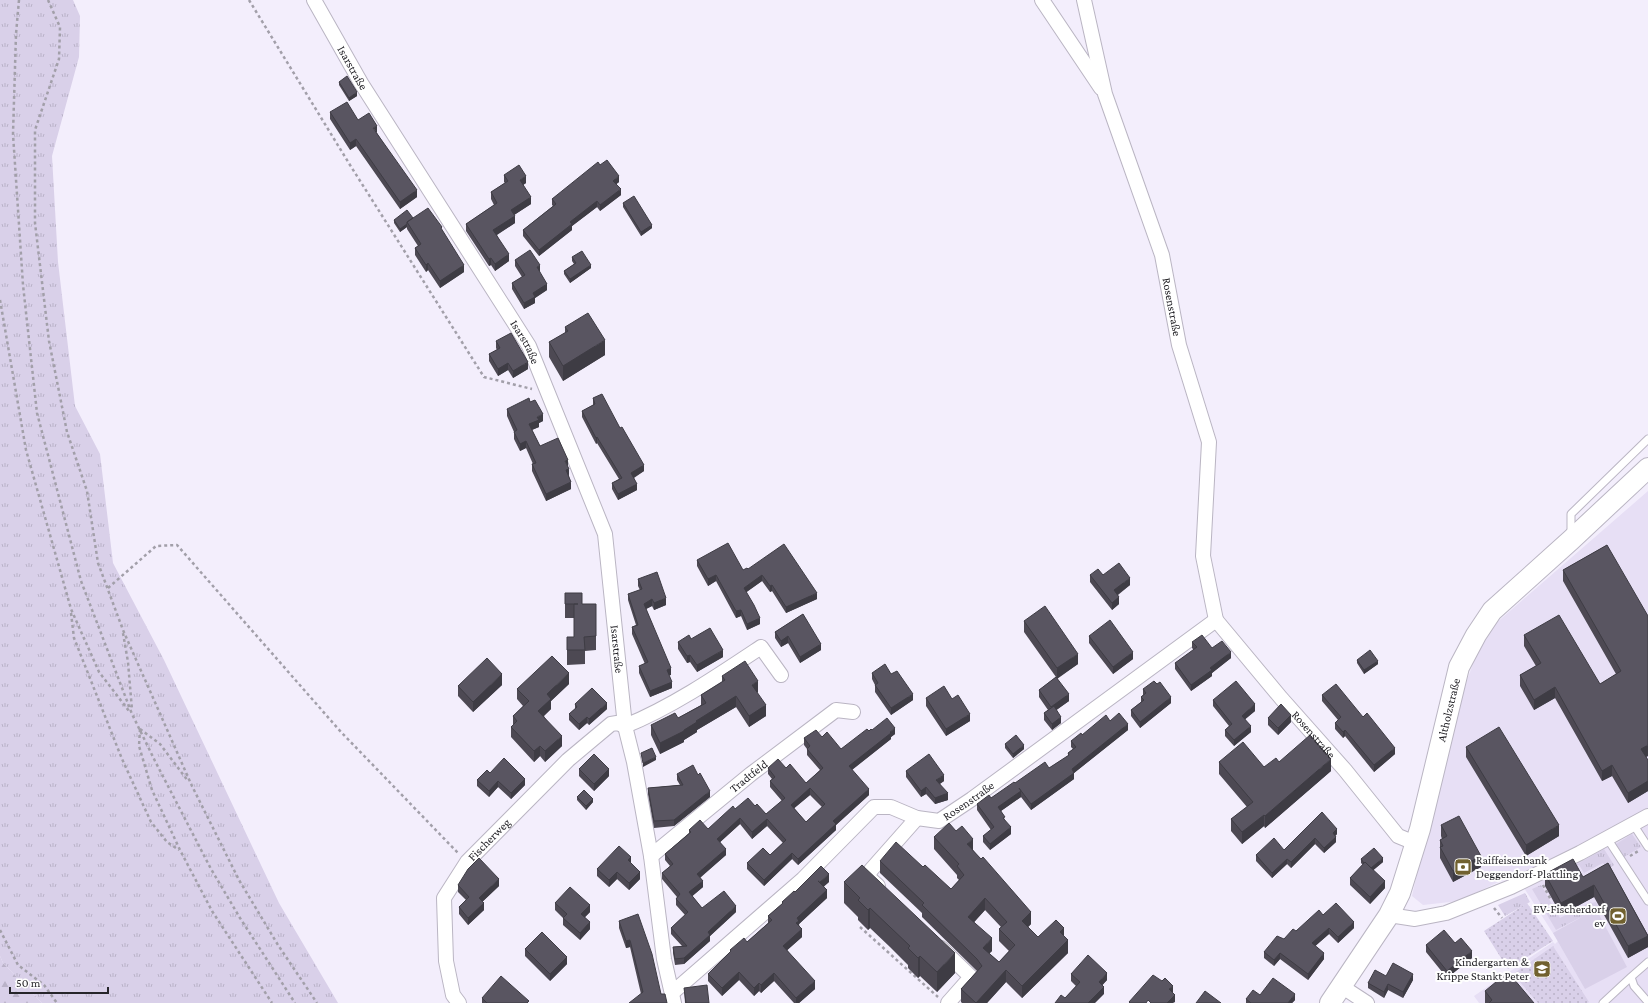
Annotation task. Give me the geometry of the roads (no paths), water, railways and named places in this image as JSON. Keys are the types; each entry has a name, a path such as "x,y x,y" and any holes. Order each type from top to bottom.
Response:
{"street":[{"name":"Isarstraße","path":"314,0 361,83 529,346 605,534 625,726 634,762 651,856 664,958 673,998"},
{"path":"1042,0 1105,94"},
{"name":"Rosenstraße","path":"1084,0 1105,94 1162,255 1179,345 1209,442 1203,556 1216,620 1281,698 1346,770 1398,836 1415,843"},
{"name":"Altholzstraße","path":"1330,1003 1389,915 1400,892 1415,843 1459,667 1476,635 1492,611 1648,468"},
{"name":"Rosenstraße","path":"673,998 803,879 874,807 891,807 917,818 940,821 1216,620"},
{"path":"625,726 639,720 714,679 761,647 781,675"},
{"name":"Tradtfeld","path":"651,856 751,774 836,710 853,712"},
{"name":"Fischerweg","path":"460,1003 453,995 446,961 444,898 467,862 568,760 612,724 617,723 625,726"},
{"path":"1389,915 1415,920 1446,913 1511,888 1648,816"},
{"path":"889,898 868,877 871,870 917,818"},
{"path":"932,940 971,977 943,1000"},
{"path":"1341,986 1367,1003"}],"lane":[{"path":"1571,540 1571,514 1648,439"},
{"path":"1633,824 1648,847"},
{"path":"1607,838 1648,901"},
{"path":"1603,1003 1648,962"},
{"path":"1631,977 1634,986 1646,1000"}],"place":[{"name":"Raiffeisenbank Deggendorf-Plattling","path":"1463,867"},
{"name":"EV-Fischerdorf ev","path":"1618,916"},
{"name":"Kindergarten & Krippe Stankt Peter","path":"1542,969"}]}
